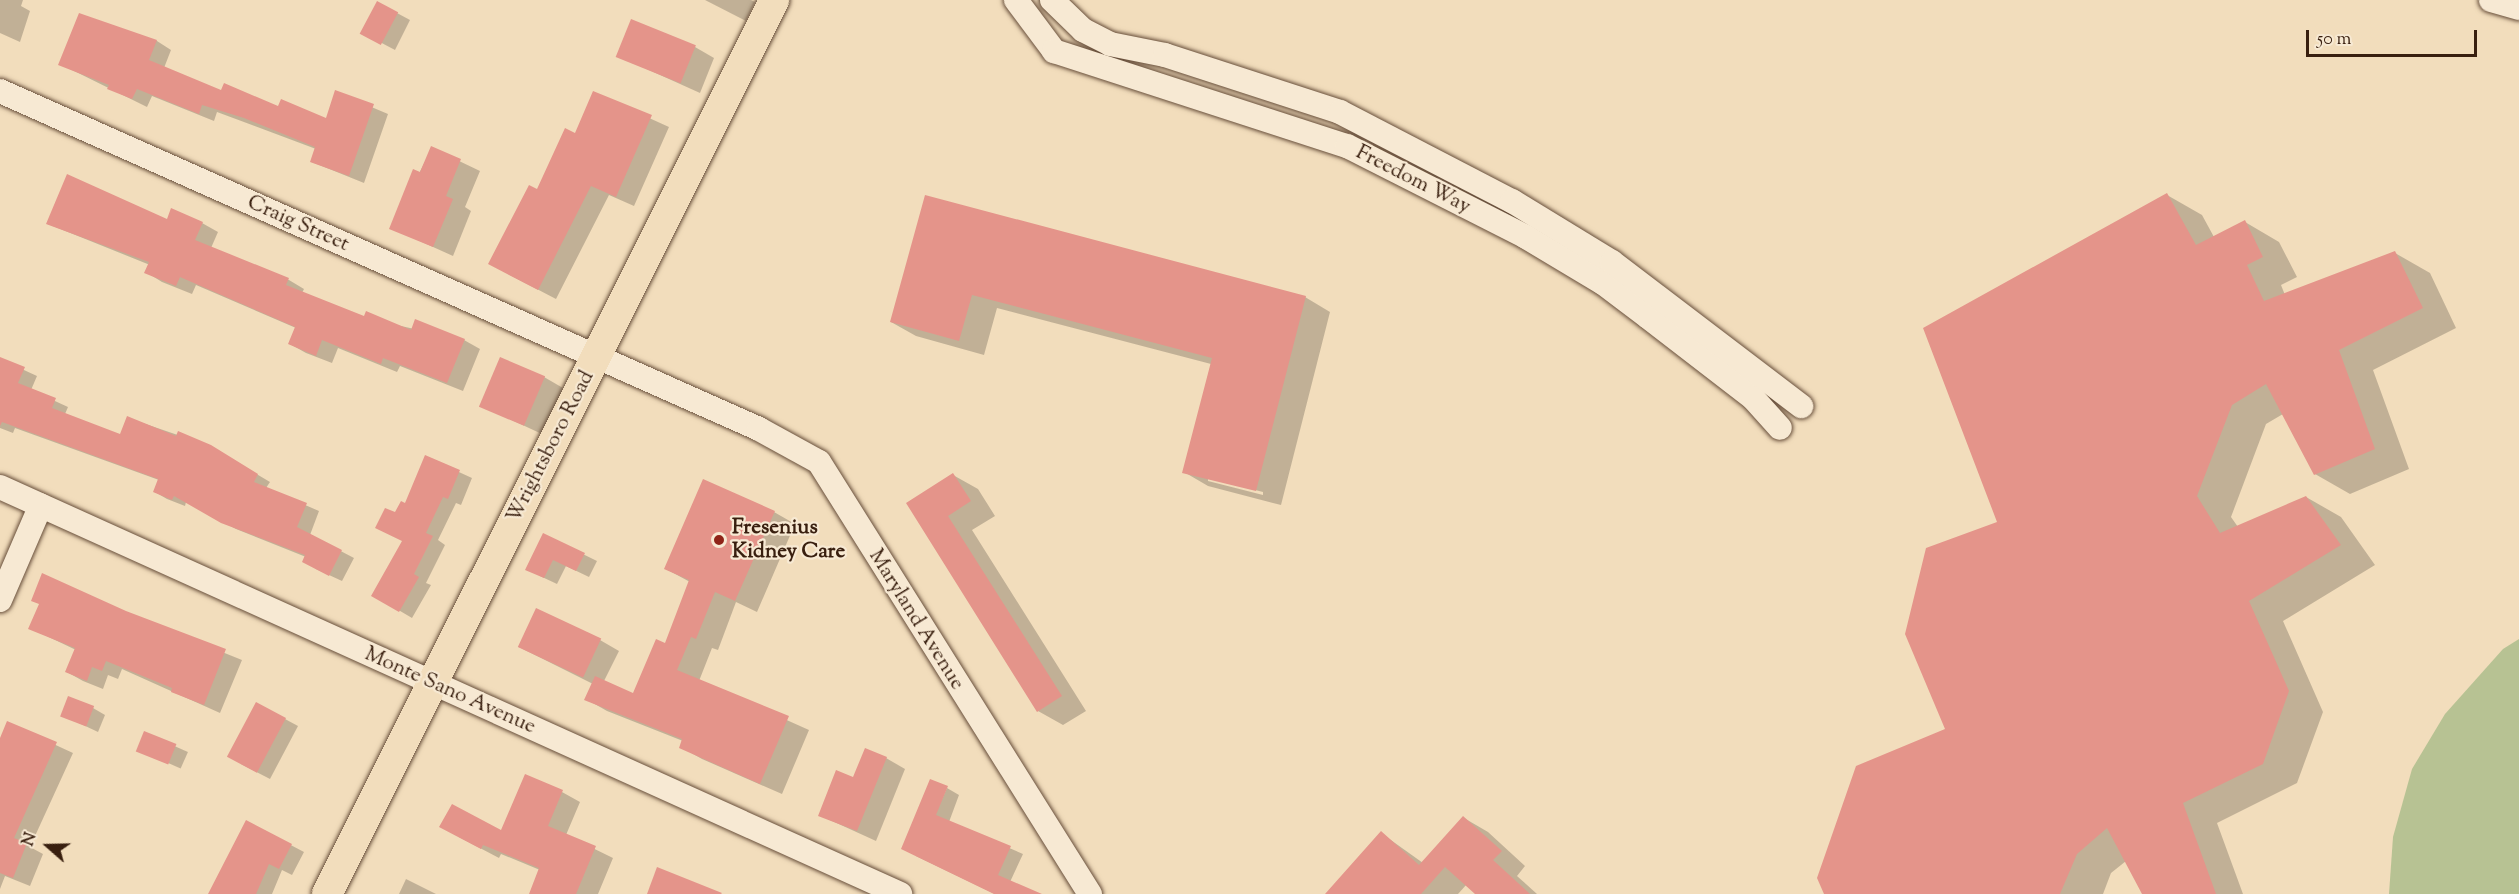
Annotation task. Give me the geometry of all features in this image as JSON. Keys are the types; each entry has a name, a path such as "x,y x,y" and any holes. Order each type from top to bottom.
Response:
{"main road":[{"name":"Wrightsboro Road","path":"327,894 774,0"}],"street":[{"name":"Freedom Way","path":"1016,0 1054,51 1347,146 1526,237 1602,283 1648,317 1753,398 1780,428"},
{"name":"Freedom Way","path":"1052,0 1083,30 1110,44 1165,55 1340,112 1512,201 1612,262 1801,406"},
{"path":"2490,0 2519,8"},
{"name":"Craig Street","path":"0,91 596,357"},
{"name":"Maryland Avenue","path":"596,357 759,429 819,462 1089,894"},
{"name":"Monte Sano Avenue","path":"0,487 900,894"},
{"path":"0,600 41,505"}],"green space":[{"path":"2519,639 2519,894 2389,894 2393,837 2412,769 2445,714 2503,649"}],"building":[{"path":"377,1 398,12 381,45 360,34"},
{"path":"79,13 157,40 149,60 221,90 224,83 278,106 281,99 326,118 335,90 374,104 349,176 310,162 315,147 244,118 202,105 199,114 137,89 132,99 107,89 109,85 58,65"},
{"path":"631,19 696,45 681,83 616,57"},
{"path":"593,91 652,115 616,197 591,186 538,290 488,264 529,185 537,189 565,128 575,133"},
{"path":"431,146 461,159 446,196 453,199 433,247 389,229 413,169 420,172"},
{"path":"67,174 167,219 171,208 203,222 195,240 289,278 286,285 364,316 366,311 411,330 415,319 465,339 447,383 383,358 381,364 322,340 316,356 288,344 295,327 180,277 176,286 144,273 149,262 46,224"},
{"path":"2167,193 2196,245 2245,220 2263,257 2247,265 2264,301 2395,251 2423,308 2339,350 2375,449 2314,475 2266,384 2232,405 2197,496 2220,533 2306,496 2341,545 2249,601 2289,691 2263,764 2183,803 2216,894 2142,894 2107,828 2077,854 2060,894 1824,894 1817,878 1856,766 1945,729 1905,634 1926,548 1997,522 1923,328"},
{"path":"925,195 1306,296 1256,491 1182,473 1212,358 972,295 959,341 890,322"},
{"path":"0,357 25,367 18,383 56,398 52,408 120,434 127,416 176,436 178,431 211,445 258,474 254,482 307,503 297,527 342,550 329,576 302,562 305,555 221,523 174,496 172,500 153,492 158,479 2,422 0,426"},
{"path":"500,357 545,376 524,426 479,407"},
{"path":"425,455 460,470 448,499 443,497 426,533 433,536 414,574 419,577 399,612 371,596 402,541 375,528 385,508 395,512 401,501 405,503"},
{"path":"953,473 971,501 948,516 1062,696 1037,712 906,503"},
{"path":"703,479 775,511 735,601 715,592 696,639 691,637 677,670 789,716 760,784 679,748 682,739 584,700 595,676 633,693 656,639 665,643 689,580 664,569"},
{"path":"543,533 585,553 576,571 553,560 544,578 525,570"},
{"path":"42,573 126,611 226,649 204,705 171,692 172,688 106,661 102,671 92,667 87,681 65,672 75,648 28,629 39,604 31,601"},
{"path":"536,608 601,638 583,677 518,647"},
{"path":"68,696 94,706 86,727 60,717"},
{"path":"256,702 286,718 257,773 227,757"},
{"path":"7,721 57,742 14,838 27,843 13,878 0,873 0,738"},
{"path":"144,731 176,744 168,765 136,751"},
{"path":"865,748 887,757 857,831 818,816 836,770 853,777"},
{"path":"525,774 563,790 548,826 596,846 576,894 529,894 539,868 483,845 481,849 439,827 452,804 501,830"},
{"path":"930,779 948,786 936,815 1011,846 998,875 1042,894 994,894 901,849"},
{"path":"1463,816 1502,851 1493,860 1530,894 1475,894 1445,867 1421,894 1325,894 1381,831 1419,865"},
{"path":"246,820 292,844 279,869 269,864 256,894 208,894"},
{"path":"657,867 722,893 647,894"}],"place":[{"name":"Fresenius Kidney Care","path":"719,540"}]}
